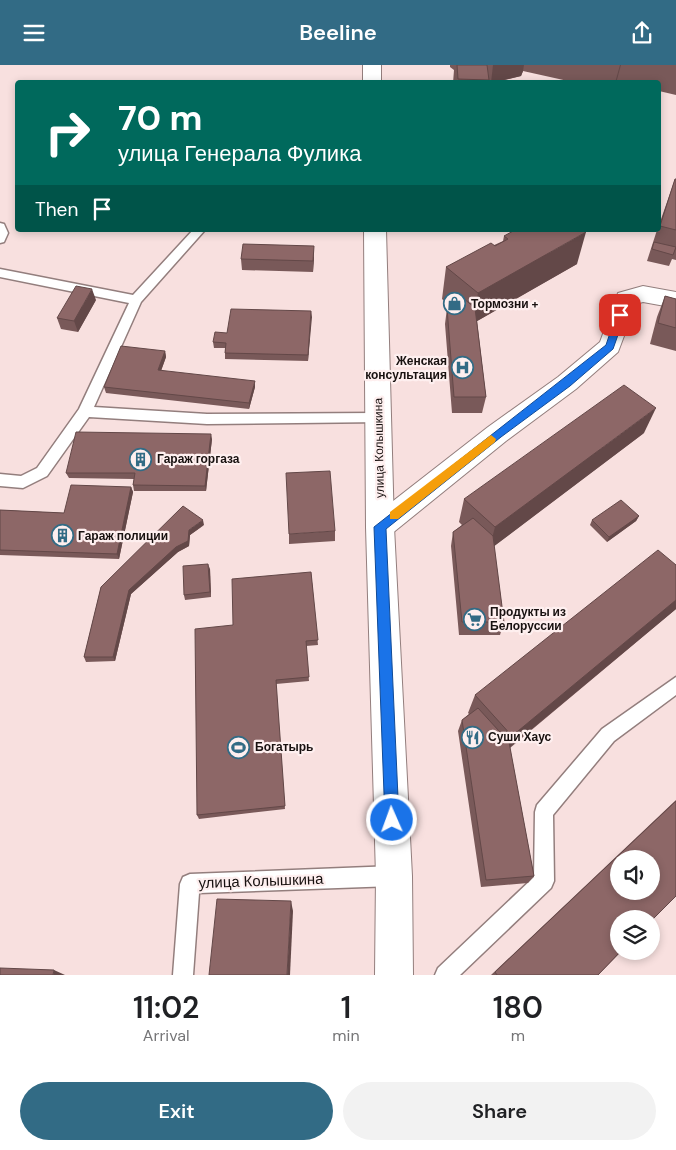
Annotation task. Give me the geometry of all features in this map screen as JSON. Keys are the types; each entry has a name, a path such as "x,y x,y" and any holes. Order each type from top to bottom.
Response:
{"street":[{"path":"372,65 372,80"},
{"name":"улица Колышкина","path":"375,232 380,527 394,876 394,975"},
{"path":"380,527 610,347 626,299 642,294 676,300"}],"lane":[{"path":"0,227 2,233 0,239"},
{"path":"0,480 23,482 42,472 85,412 136,300 197,232"},
{"path":"0,273 136,300"},
{"path":"85,412 206,419 378,418"},
{"path":"445,975 544,881 544,812 608,735 676,685"},
{"name":"улица Колышкина","path":"183,975 190,883 394,876"}],"building":[{"path":"457,65 487,65 489,80 458,79"},
{"path":"676,179 676,230 661,226"},
{"path":"511,232 586,232 478,293 446,267 491,243 495,246 508,239 504,236"},
{"path":"654,242 676,247 673,255 652,249"},
{"path":"243,244 314,246 313,261 241,259"},
{"path":"76,286 92,289 74,321 57,318"},
{"path":"665,296 676,299 676,328 658,323"},
{"name":"Женская консультация","path":"463,298 475,308 486,397 454,397 447,308"},
{"path":"231,309 311,311 308,355 225,353 226,343 213,342 215,332 227,333"},
{"path":"121,346 165,351 158,370 255,381 249,403 104,387"},
{"path":"624,385 656,408 495,527 464,499"},
{"name":"Гараж горгаза","path":"76,432 211,434 205,486 133,485 135,473 66,473"},
{"path":"330,471 335,531 289,534 286,473"},
{"name":"Гараж полиции","path":"71,485 131,487 117,554 0,550 0,510 64,513"},
{"path":"621,500 639,516 609,537 592,520"},
{"path":"183,506 203,520 189,530 188,541 176,547 129,590 113,657 84,657 101,587"},
{"path":"473,518 493,536 504,622 462,622 453,532"},
{"path":"658,550 676,565 676,600 512,736 475,695"},
{"path":"208,564 210,592 184,595 183,566"},
{"name":"Богатырь","path":"311,572 318,640 306,641 309,677 276,680 285,806 197,815 195,629 233,625 232,579"},
{"path":"478,708 509,742 534,876 486,880 462,720"},
{"path":"676,801 676,896 660,912 660,910 610,910 610,960 612,960 598,975 497,975 495,972 610,863 610,900 660,900 660,850 624,850"},
{"path":"217,899 291,901 287,975 209,975"},
{"path":"0,968 54,970 53,975 0,975"}],"slow traffic":[{"path":"394,516 491,439"}],"place":[{"name":"Тормозни +","path":"455,304"},
{"name":"Женская консультация","path":"463,368"},
{"name":"Гараж горгаза","path":"141,459"},
{"name":"Гараж полиции","path":"62,536"},
{"name":"Продукты из Белоруссии","path":"474,619"},
{"name":"Суши Хаус","path":"472,737"},
{"name":"Богатырь","path":"239,747"}],"route":[{"path":"392,820 380,527 610,347 620,315"}]}
